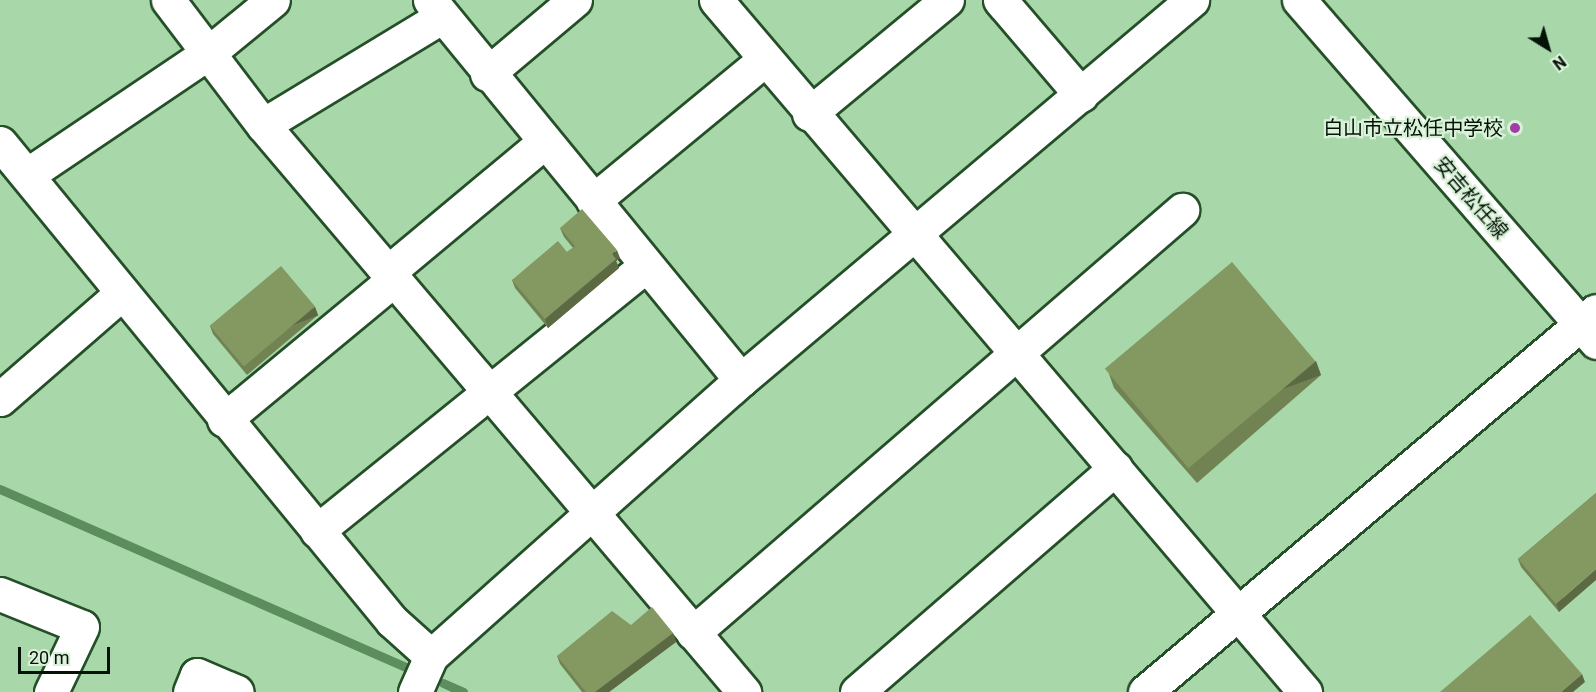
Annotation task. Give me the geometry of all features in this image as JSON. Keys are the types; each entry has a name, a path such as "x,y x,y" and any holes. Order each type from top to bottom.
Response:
{"street":[{"path":"168,0 211,51 263,125 489,395 744,692"},
{"path":"27,175 211,51 273,0"},
{"path":"487,74 575,0"},
{"path":"716,0 763,61 1116,468 1237,617 1305,692"},
{"path":"809,114 947,0"},
{"path":"1000,0 1080,95"},
{"path":"415,692 431,656 741,380 1192,0"},
{"name":"安吉松任線","path":"1299,0 1591,326"},
{"path":"263,125 435,9 741,380"},
{"path":"593,201 763,61"},
{"path":"225,420 544,142"},
{"path":"0,143 392,621 431,656"},
{"path":"693,633 1019,355 1182,210"},
{"path":"317,531 489,395 646,266"},
{"path":"0,399 122,293"},
{"path":"1145,692 1591,326"},
{"path":"857,692 1116,468"},
{"path":"0,594 82,627 51,692"},
{"path":"190,692 197,675 237,692"}],"building":[{"path":"582,209 617,250 612,254 616,259 545,319 512,280 558,241 567,252 575,246 560,228"},
{"path":"1232,262 1316,362 1188,468 1105,369"},
{"path":"281,266 315,307 244,366 210,326"},
{"path":"1596,493 1596,569 1556,604 1518,559"},
{"path":"652,607 673,633 595,692 586,692 557,656 612,611 631,625"},
{"path":"1530,615 1582,674 1561,692 1440,692"}],"waterway":[{"path":"0,489 414,671"},
{"path":"443,683 463,692"}],"place":[{"name":"白山市立松任中学校","path":"1515,128"}]}
